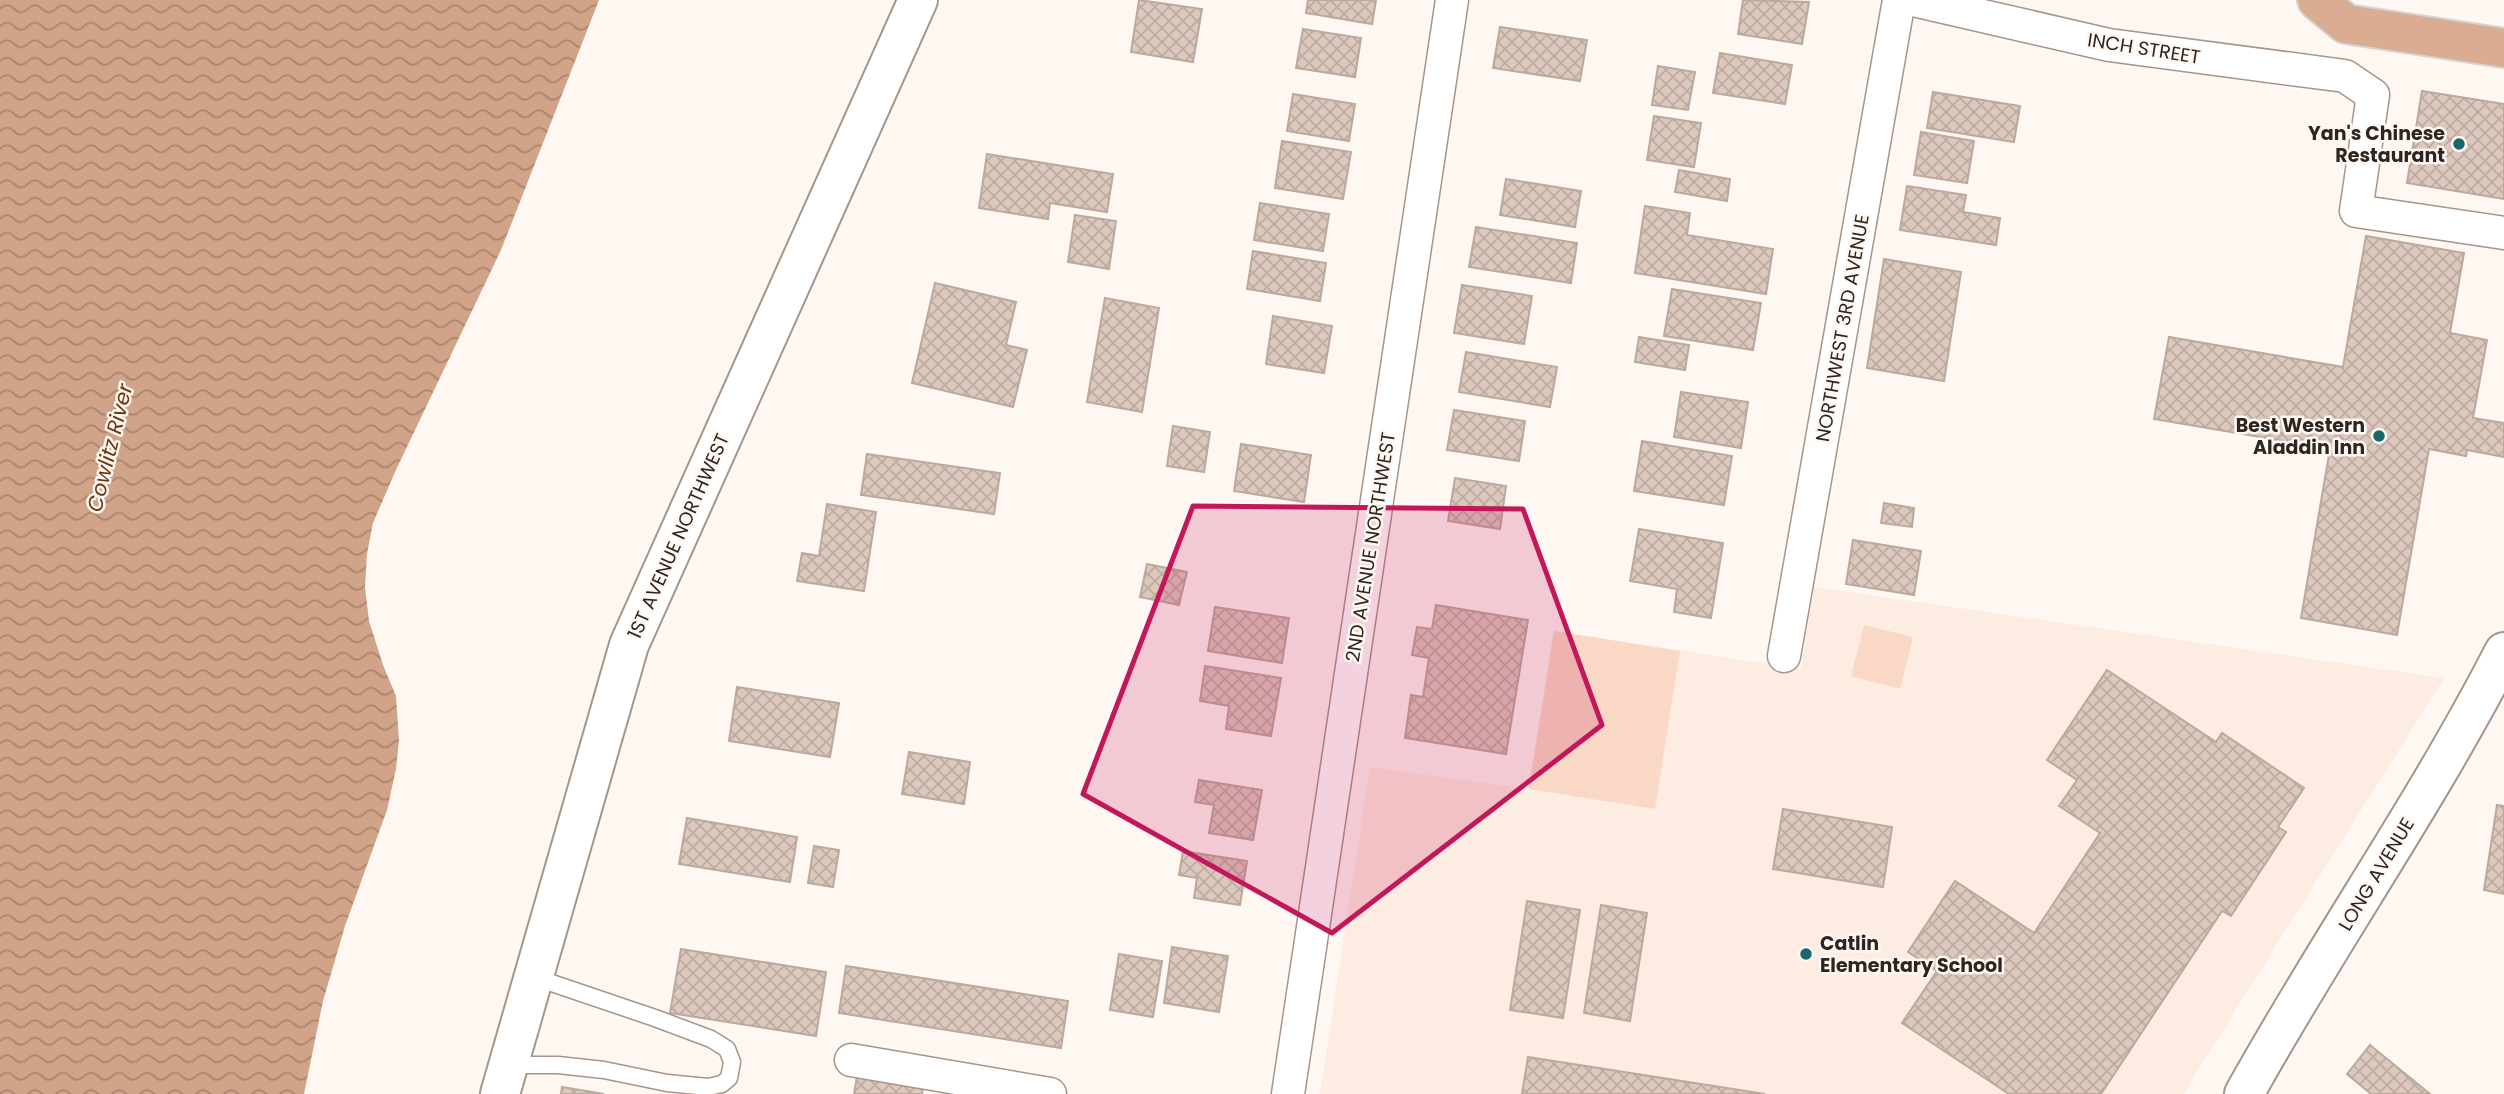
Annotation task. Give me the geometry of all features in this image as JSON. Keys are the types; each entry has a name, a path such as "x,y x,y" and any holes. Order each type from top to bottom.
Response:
{"main road":[{"name":"1ST AVENUE NORTHWEST","path":"505,1079 629,645 918,0"},
{"path":"2317,0 2346,24 2504,48"},
{"name":"LONG AVENUE","path":"2244,1094 2494,695 2504,652"}],"street":[{"name":"2ND AVENUE NORTHWEST","path":"1288,1094 1452,0"},
{"name":"NORTHWEST 3RD AVENUE","path":"1784,656 1899,0"},
{"name":"INCH STREET","path":"1913,0 2109,45 2345,76 2373,95 2356,211 2504,233"},
{"path":"851,1060 975,1087 1050,1094"}],"lane":[{"path":"505,1079 558,1065 708,1087 722,1084 729,1078 732,1062 727,1049 711,1039 534,978"}],"highlighted area":[{"path":"1193,506 1523,509 1602,725 1332,933 1083,794"}],"shaded area":[{"name":"Catlin Elementary School","path":"1814,587 2444,678 2183,1094 1320,1094 1370,767 1528,789 1554,631 1801,669"},
{"path":"1864,625 1913,637 1900,689 1851,676"},
{"path":"1554,631 1680,651 1655,809 1529,789"}],"water":[{"name":"Cowlitz River","path":"0,0 599,0 501,250 373,523 367,554 365,587 369,621 396,696 399,740 396,769 387,810 345,926 323,1001 304,1094 0,1094"}],"building":[{"path":"1139,0 1202,9 1193,62 1131,52"},
{"path":"1308,0 1376,0 1372,24 1306,13"},
{"path":"1743,0 1809,2 1802,44 1738,34"},
{"path":"1500,27 1587,40 1580,81 1493,68"},
{"path":"1303,29 1361,38 1355,77 1296,68"},
{"path":"1720,53 1792,65 1785,104 1713,93"},
{"path":"1658,66 1695,72 1688,110 1652,105"},
{"name":"Yan's Chinese Restaurant","path":"2422,91 2504,104 2504,199 2407,183"},
{"path":"1933,92 2020,106 2014,142 1927,128"},
{"path":"1293,94 1355,104 1349,141 1287,131"},
{"path":"1654,116 1701,123 1694,167 1647,160"},
{"path":"1921,132 1974,141 1967,183 1914,175"},
{"path":"1282,141 1351,152 1343,199 1275,188"},
{"path":"987,154 1113,174 1107,212 1050,203 1048,219 979,208"},
{"path":"1679,170 1730,179 1727,201 1675,192"},
{"path":"1506,179 1581,191 1575,227 1500,215"},
{"path":"1907,186 1966,195 1963,212 2000,218 1996,245 1900,230"},
{"path":"1260,203 1329,214 1323,251 1254,240"},
{"path":"1645,206 1690,213 1687,235 1773,249 1766,294 1635,273"},
{"path":"1075,215 1116,221 1109,269 1068,262"},
{"path":"1476,227 1577,243 1571,283 1469,267"},
{"name":"Best Western Aladdin Inn","path":"2366,236 2464,253 2450,333 2487,340 2473,418 2504,423 2504,457 2467,450 2466,456 2429,449 2397,635 2301,618 2330,449 2154,419 2169,337 2343,367"},
{"path":"1253,251 1326,263 1320,301 1247,289"},
{"path":"1884,259 1961,272 1944,381 1867,368"},
{"path":"935,283 1016,302 1006,345 1027,350 1013,407 912,383"},
{"path":"1462,285 1532,296 1524,344 1454,333"},
{"path":"1672,289 1761,303 1753,350 1664,336"},
{"path":"1105,298 1159,308 1142,412 1087,402"},
{"path":"1273,316 1332,326 1324,373 1266,364"},
{"path":"1639,337 1689,345 1685,370 1635,362"},
{"path":"1466,352 1557,367 1550,407 1459,392"},
{"path":"1681,392 1748,402 1741,448 1674,437"},
{"path":"1454,410 1525,421 1519,461 1447,450"},
{"path":"1173,426 1210,432 1204,472 1167,466"},
{"path":"1642,441 1732,456 1724,505 1634,491"},
{"path":"1241,444 1311,455 1304,502 1234,491"},
{"path":"867,454 1000,473 994,514 861,495"},
{"path":"1455,478 1506,486 1500,529 1448,521"},
{"path":"1884,503 1914,508 1912,527 1881,523"},
{"path":"827,504 876,512 864,591 797,581 802,553 819,556"},
{"path":"1639,529 1723,543 1711,618 1674,612 1677,589 1630,581"},
{"path":"1853,540 1921,551 1914,595 1846,584"},
{"path":"1147,564 1187,572 1179,605 1140,597"},
{"path":"1436,605 1528,620 1506,754 1405,738 1411,695 1423,697 1429,658 1412,655 1417,627 1432,629"},
{"path":"1215,607 1289,618 1282,663 1208,651"},
{"path":"1205,666 1281,678 1271,736 1226,729 1229,706 1200,701"},
{"path":"2107,670 2216,742 2222,733 2304,788 2278,827 2286,832 2231,916 2222,911 2101,1094 2009,1094 1902,1023 1937,971 1908,952 1955,881 2034,933 2100,833 2059,806 2077,780 2047,760"},
{"path":"737,687 839,703 830,757 729,741"},
{"path":"909,752 970,762 964,804 902,794"},
{"path":"1199,780 1262,790 1253,840 1209,833 1214,805 1195,802"},
{"path":"2497,805 2504,806 2504,894 2484,890"},
{"path":"1783,809 1892,827 1883,887 1773,869"},
{"path":"687,818 797,837 790,882 679,864"},
{"path":"814,846 839,850 833,887 808,883"},
{"path":"1183,851 1247,861 1240,905 1194,898 1197,878 1179,875"},
{"path":"1527,901 1580,910 1563,1018 1510,1010"},
{"path":"1601,905 1647,913 1630,1021 1584,1013"},
{"path":"1172,947 1228,956 1219,1012 1164,1003"},
{"path":"681,949 826,972 816,1036 670,1013"},
{"path":"1119,954 1162,961 1153,1017 1110,1010"},
{"path":"846,966 1068,1001 1061,1048 839,1013"},
{"path":"2370,1045 2430,1094 2371,1094 2347,1074"},
{"path":"1528,1057 1765,1094 1522,1094"},
{"path":"857,1076 923,1086 922,1094 854,1094"},
{"path":"562,1087 604,1094 561,1094"}],"place":[{"name":"Yan's Chinese Restaurant","path":"2459,144"},
{"name":"Best Western Aladdin Inn","path":"2379,436"},
{"name":"Catlin Elementary School","path":"1806,954"}]}
